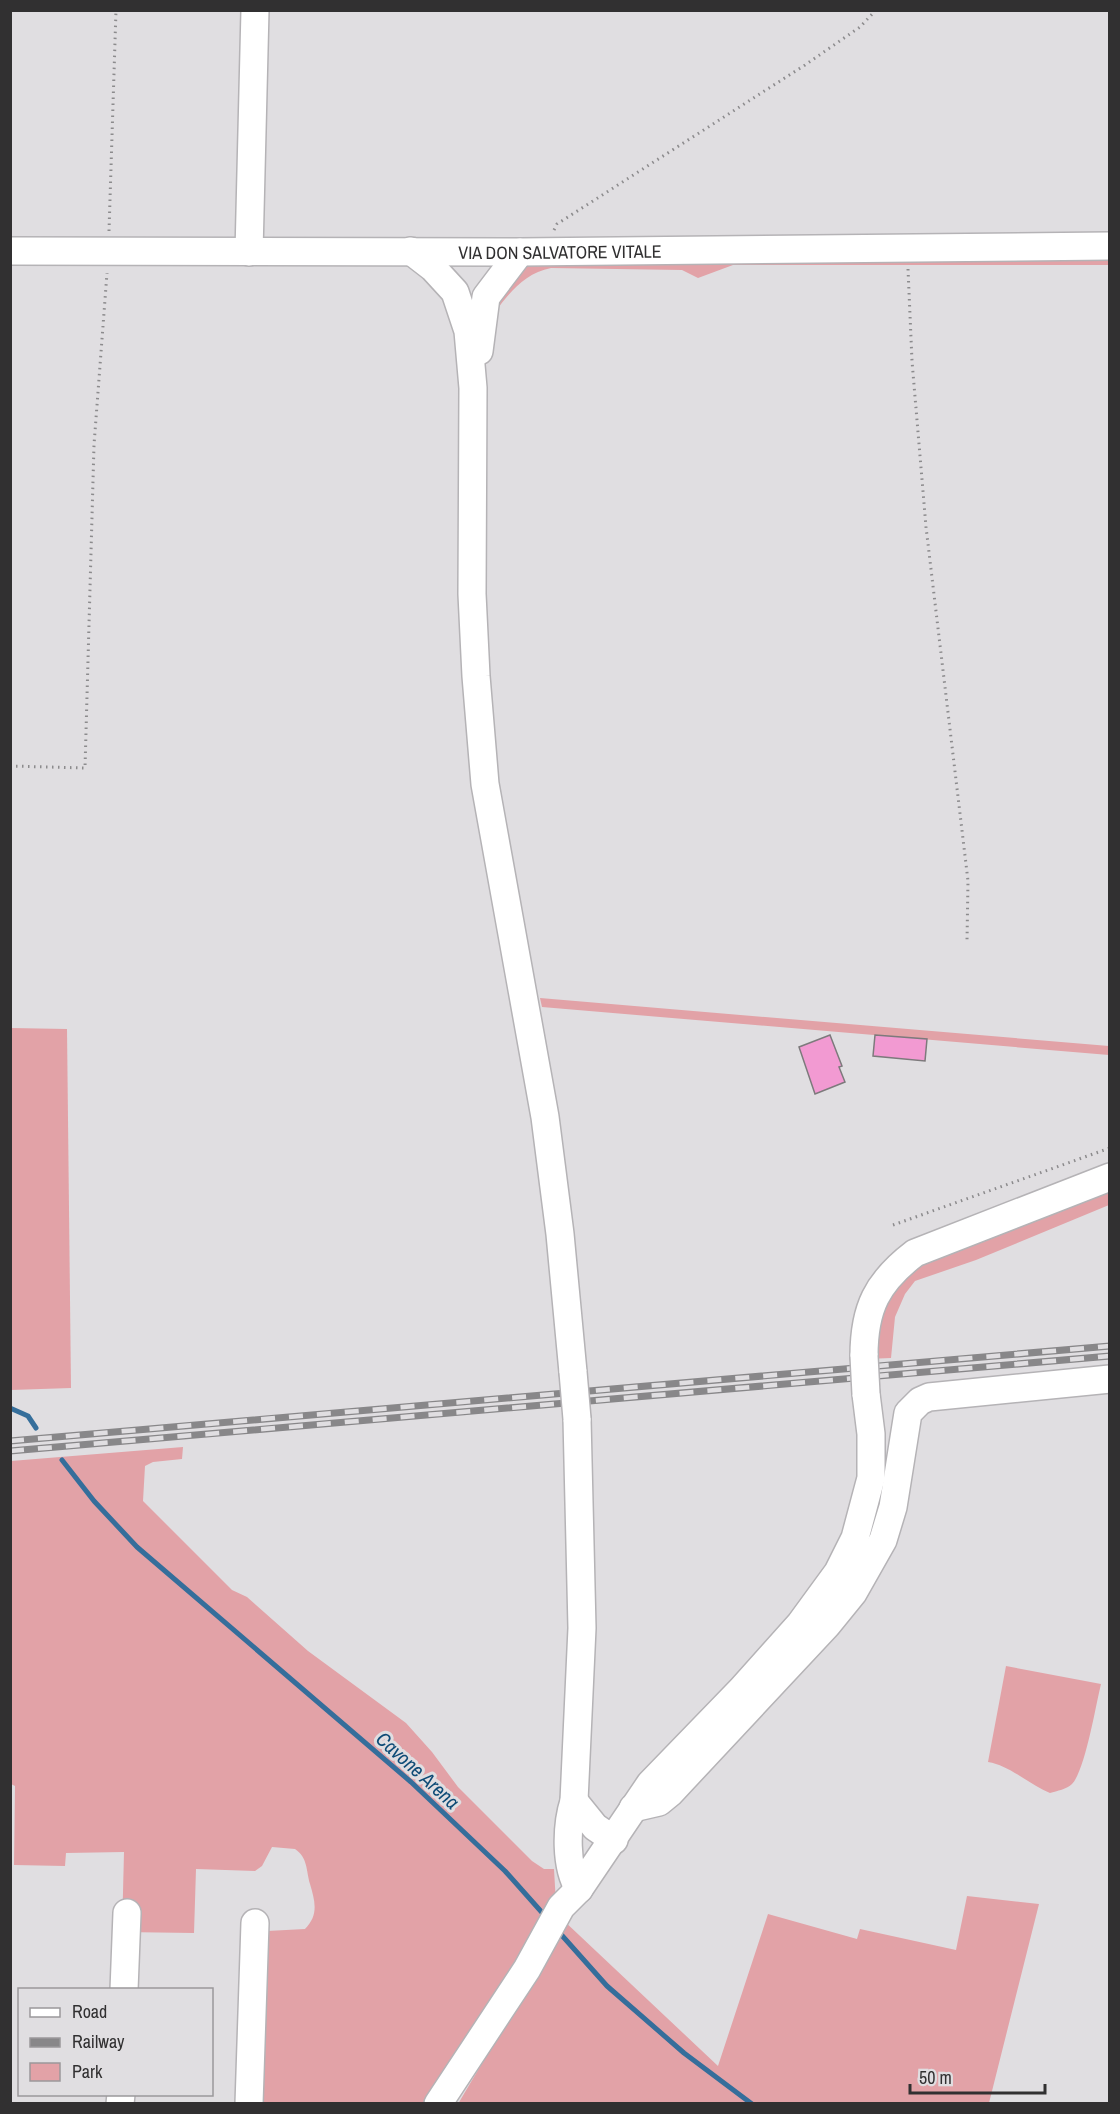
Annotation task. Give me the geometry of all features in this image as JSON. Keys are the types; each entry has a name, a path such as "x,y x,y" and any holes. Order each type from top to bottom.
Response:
{"street":[{"path":"249,252 255,10"},
{"name":"VIA DON SALVATORE VITALE","path":"10,251 532,251 1110,246"},
{"path":"411,251 433,268 448,284 461,305 468,332 474,388 472,594 481,740 487,794 545,1117 560,1234 573,1372 577,1419 582,1628 574,1801 569,1823 570,1864 573,1880 562,1909"},
{"path":"448,284 466,251"},
{"path":"466,251 483,280 486,297 474,388"},
{"path":"486,297 532,251"},
{"path":"438,2103 527,1969 562,1909 614,1840 650,1784 800,1624 838,1572 855,1538 871,1478 871,1434 864,1356 867,1317 874,1298 894,1269 915,1253 1110,1177"},
{"path":"633,1808 659,1802 670,1793 854,1593 883,1540 893,1506 909,1413 920,1401 930,1396 1110,1379"},
{"path":"574,1801 595,1827 614,1840"},
{"path":"124,1988 127,1913"},
{"path":"249,2103 255,1923"}],"path":[{"path":"10,766 86,768 94,445 109,251 116,10"},
{"path":"532,251 557,224 805,64 860,27 876,10"},
{"path":"906,249 912,361 928,547 950,712 968,881 967,941"},
{"path":"892,1225 1110,1148"}],"green space":[{"path":"1109,256 1109,265 733,265 698,278 682,270 551,268 526,279 512,291 495,312 500,296 508,283 532,262"},
{"path":"540,998 1109,1046 1109,1055 542,1007"},
{"path":"11,1028 67,1029 71,1388 11,1390"},
{"path":"1109,1183 1109,1205 976,1260 915,1281 905,1294 895,1317 891,1358 867,1359 878,1302 921,1258"},
{"path":"183,1447 182,1459 153,1462 145,1466 143,1501 232,1590 247,1597 308,1651 406,1723 432,1752 458,1787 532,1861 544,1869 554,1869 556,1904 423,2103 256,2103 267,1931 305,1929 314,1913 314,1902 306,1865 302,1856 295,1849 272,1847 262,1866 255,1871 196,1869 194,1933 122,1932 124,1852 66,1853 65,1866 14,1865 15,1786 11,1784 11,1461"},
{"path":"1006,1666 1101,1684 1090,1737 1077,1777 1072,1784 1062,1790 1050,1793 1004,1767 988,1762"},
{"path":"967,1896 1039,1904 989,2103 458,2104 510,2016 562,1919 718,2066 768,1914 857,1939 860,1929 956,1950"}],"building":[{"path":"830,1035 842,1066 839,1067 845,1082 815,1094 799,1047"},
{"path":"875,1035 927,1039 925,1061 873,1056"}],"waterway":[{"name":"Cavone Arena","path":"10,1408 28,1416 36,1428"},
{"name":"Cavone Arena","path":"62,1460 94,1501 137,1547 411,1782 505,1871 546,1917"},
{"name":"Cavone Arena","path":"558,1931 607,1986 684,2053 752,2104"}],"railway":[{"path":"10,1441 1110,1346"},
{"path":"10,1451 1110,1356"}]}
